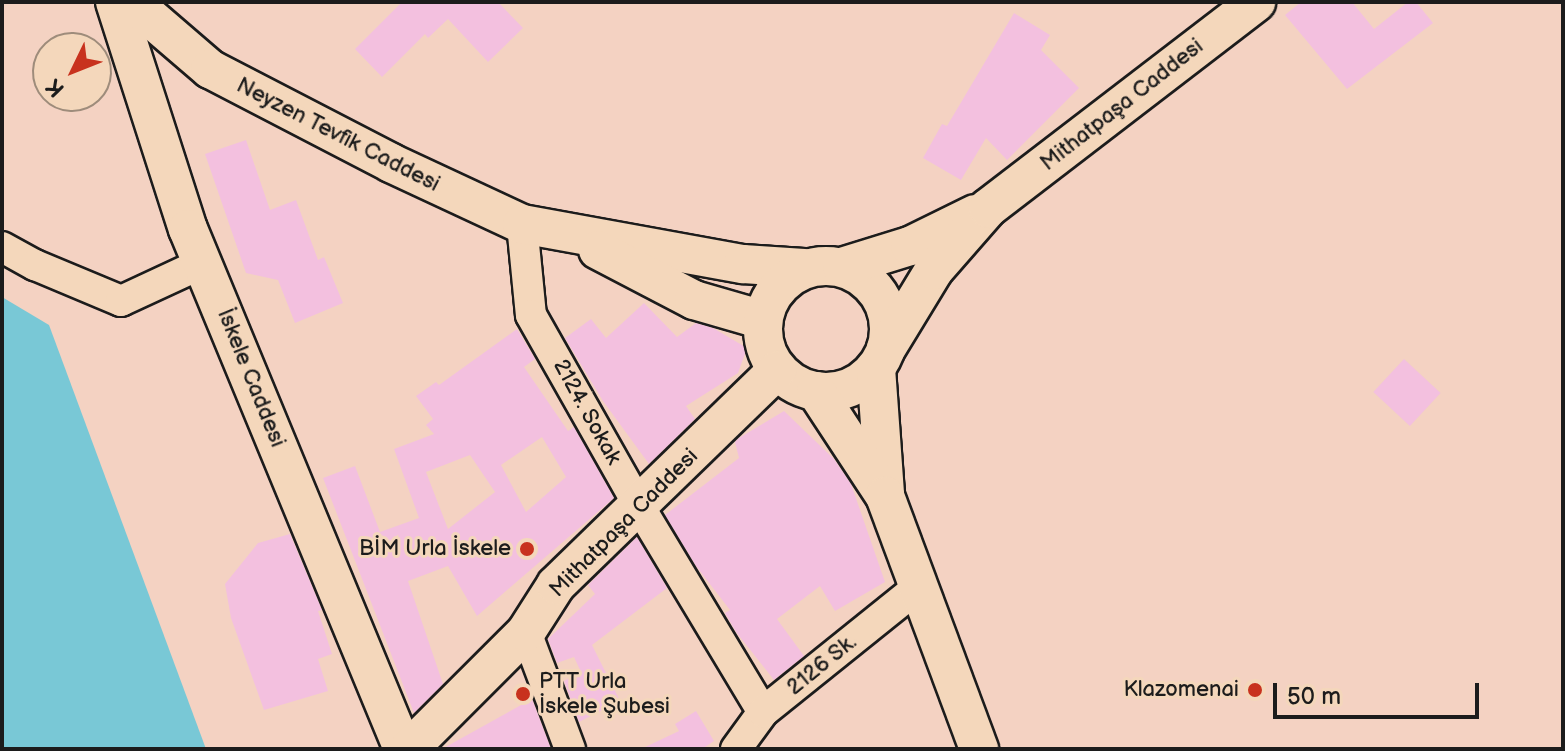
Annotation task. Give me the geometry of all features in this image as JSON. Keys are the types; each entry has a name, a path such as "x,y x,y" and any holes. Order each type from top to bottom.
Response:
{"street":[{"name":"İskele Caddesi","path":"115,2 188,229 403,749"},
{"name":"Neyzen Tevfik Caddesi","path":"132,2 210,69 377,157 522,224 743,264 804,268"},
{"name":"Mithatpaşa Caddesi","path":"988,208 1256,2"},
{"path":"988,208 934,270 881,358 849,387 816,391 788,380 777,370 768,355 763,320 776,288 804,268 842,267 910,246 988,208"},
{"name":"2124. Sokak","path":"522,224 531,315 639,506 763,712"},
{"name":"Neyzen Tevfik Caddesi","path":"564,232 694,300 763,320"},
{"path":"2,247 35,265 121,301 203,263"},
{"path":"842,267 861,276 881,299 889,328 881,358 885,496"},
{"name":"Mithatpaşa Caddesi","path":"409,749 526,632 556,585 777,370"},
{"path":"816,391 885,496 979,749"},
{"name":"2126 Sk.","path":"736,749 763,712 917,588"},
{"path":"526,632 570,749"}],"water":[{"path":"2,297 49,325 206,749 2,749"}],"building":[{"path":"402,2 498,2 523,28 488,62 448,19 428,38 425,34 382,77 355,49"},
{"path":"1301,2 1352,2 1374,29 1408,2 1416,2 1433,23 1347,89 1285,15"},
{"path":"1014,13 1050,35 1041,50 1079,88 1007,160 986,138 961,180 923,158 942,124 947,126"},
{"path":"246,140 270,210 296,200 318,260 324,257 343,303 295,323 278,280 246,273 205,154"},
{"path":"644,303 677,337 696,323 713,328 747,348 738,373 686,406 695,419 649,464 603,401 565,338 591,319 606,338"},
{"path":"517,329 535,359 524,367 568,431 574,427 614,498 477,616 448,566 408,581 443,684 414,713 323,478 355,466 380,532 419,518 394,449 434,434 426,425 433,419 416,396 436,382 439,385","holes":["542,437 566,477 526,512 501,465","470,455 495,492 448,529 426,472"]},
{"path":"1404,359 1441,393 1410,426 1373,392"},
{"path":"784,411 834,459 851,484 885,582 835,611 820,586 777,619 804,656 774,680 736,632 725,613 730,610 696,566 665,515 739,458 735,442 739,438"},
{"path":"290,534 322,610 318,611 332,654 318,659 328,691 264,710 231,618 225,584 258,543"},
{"path":"637,537 667,588 592,645 620,701 579,722 564,681 581,672 574,657 557,663 548,639 595,594 588,585"},
{"path":"532,699 551,749 442,749"},
{"path":"696,711 714,741 702,749 641,749 679,731 675,724"}],"place":[{"name":"BİM Urla İskele","path":"527,549"},
{"name":"Klazomenai","path":"1255,690"},
{"name":"PTT Urla İskele Şubesi","path":"523,694"}]}
